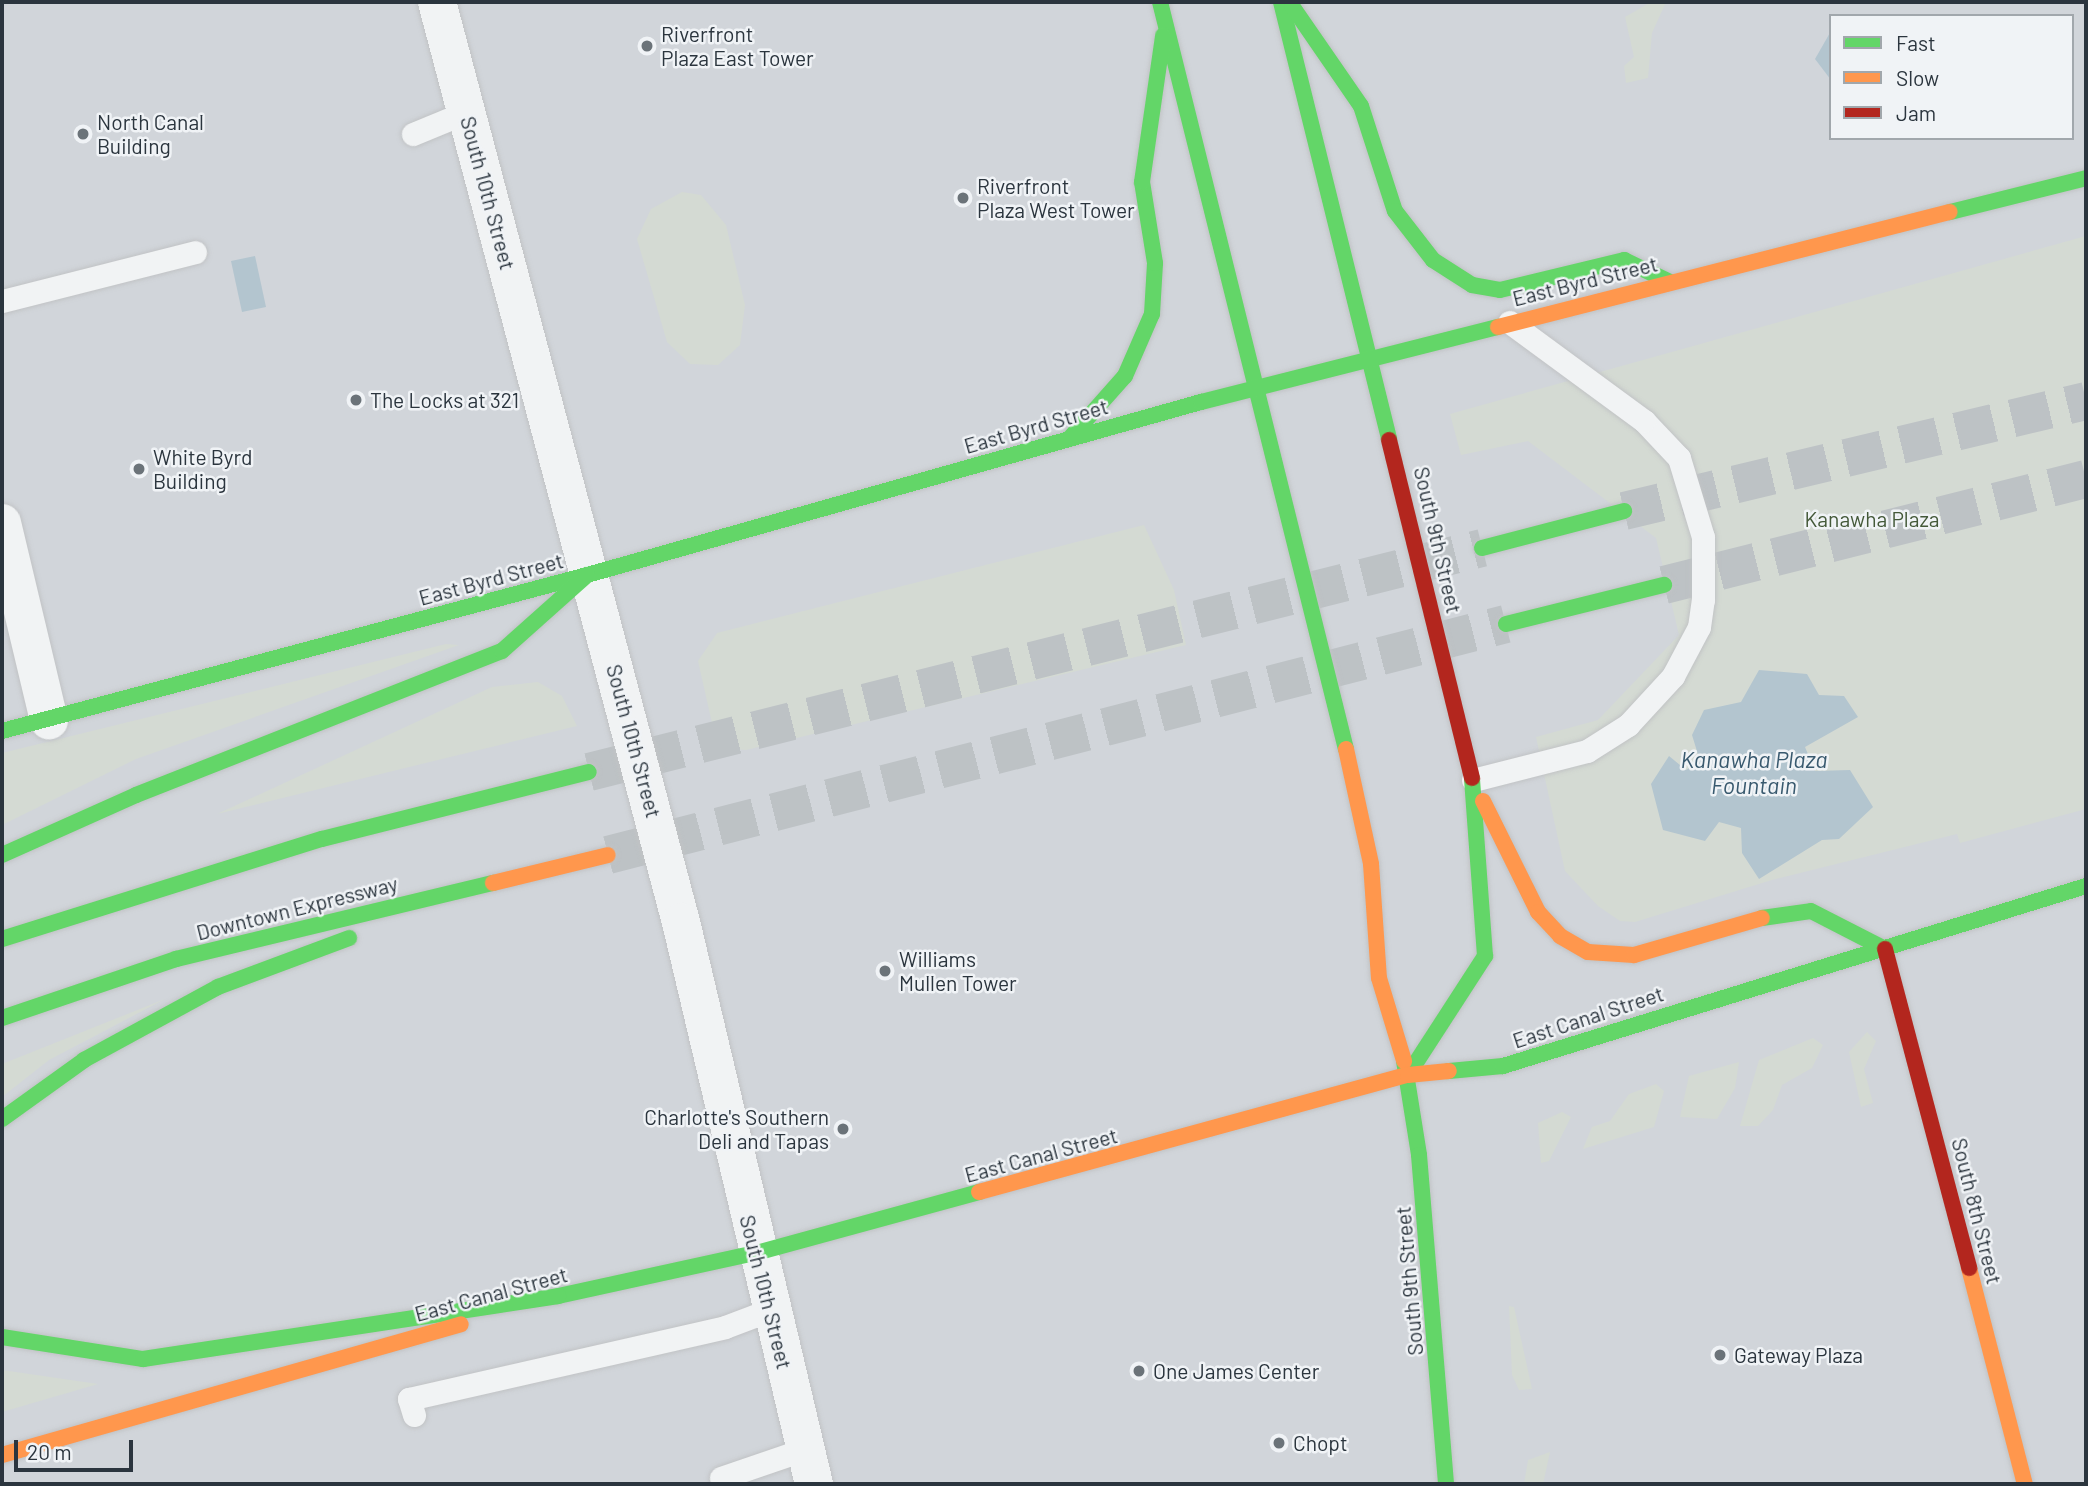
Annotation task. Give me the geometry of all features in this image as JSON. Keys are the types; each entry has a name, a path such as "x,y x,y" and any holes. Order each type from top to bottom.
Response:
{"main road":[{"name":"South 9th Street","path":"1160,2 1259,387 1358,796 1371,864 1379,978 1408,1075 1446,1484"},
{"name":"South 9th Street","path":"1281,2 1373,357 1473,780 1485,956 1408,1075"},
{"path":"1289,2 1361,106 1395,211 1441,266 1472,285 1500,290 1624,260 1670,282"},
{"path":"1069,439 1125,376 1152,314 1155,263 1142,182 1165,20"},
{"name":"East Byrd Street","path":"2,731 587,575 1259,387 2086,177"},
{"path":"1482,548 1624,510"},
{"path":"2,855 136,795 502,651 587,575"},
{"path":"1506,624 1664,585"},
{"path":"2,939 322,839 589,772"},
{"path":"1473,780 1538,912 1560,936 1588,952 1634,955 1783,912 1811,911 1885,948"},
{"name":"Downtown Expressway","path":"2,1018 176,959 608,855"},
{"path":"2,1119 85,1060 218,986 521,875"},
{"name":"East Canal Street","path":"2,1455 558,1296 756,1252 1408,1075 1503,1066 2086,886"},
{"name":"South 8th Street","path":"1885,948 2025,1484"},
{"path":"2,1337 143,1359 558,1296"}],"street":[{"name":"South 10th Street","path":"437,2 579,523 587,575 678,909 756,1252 810,1466"},
{"path":"2,523 49,720"}],"lane":[{"path":"413,134 466,112"},
{"path":"2,302 195,252"},
{"path":"1473,780 1587,751 1628,725 1678,667 1699,627 1703,600 1703,537 1679,458 1644,421 1509,322"},
{"path":"414,1415 410,1399 725,1327 771,1310"},
{"path":"720,1478 810,1466"}],"shaded area":[{"path":"2,2 2086,2 2086,1484 2,1484"}],"green space":[{"path":"1651,2 1666,2 1652,33 1648,78 1626,83 1624,66 1634,57 1625,17"},
{"path":"682,192 701,195 726,225 745,305 740,345 718,365 690,364 667,342 637,239 651,209"},
{"name":"Kanawha Plaza","path":"2086,236 2086,809 1960,843 1957,834 1772,880 1635,922 1620,921 1598,906 1565,871 1536,737 1598,720 1679,635 1656,538 1528,441 1461,455 1450,414"},
{"path":"1144,525 1174,590 1186,645 746,750 731,749 714,732 698,661 717,633"},
{"path":"446,644 459,645 136,759 2,825 2,753"},
{"path":"538,682 562,696 577,726 217,814 492,687"},
{"path":"165,999 49,1060 2,1097 2,1064"},
{"path":"1867,1032 1876,1041 1864,1069 1873,1103 1861,1107 1849,1052"},
{"path":"1813,1038 1823,1045 1812,1068 1782,1085 1773,1110 1758,1126 1740,1126 1759,1060"},
{"path":"1739,1062 1735,1088 1717,1119 1680,1117 1689,1076"},
{"path":"1656,1084 1664,1091 1654,1127 1583,1149 1592,1127 1610,1121 1629,1094"},
{"path":"1562,1112 1571,1117 1549,1161 1541,1163 1538,1123"},
{"path":"1509,1306 1514,1307 1532,1389 1519,1390 1512,1375"},
{"path":"2,1370 98,1384 2,1412"},
{"path":"1550,1452 1543,1484 1524,1484 1528,1460"}],"water":[{"path":"1829,34 1829,77 1815,59"},
{"path":"255,256 266,307 242,312 231,261"},
{"name":"Kanawha Plaza Fountain","path":"1759,670 1807,674 1819,695 1844,696 1858,717 1805,747 1815,771 1850,770 1873,807 1839,839 1822,840 1759,879 1742,853 1741,828 1719,822 1705,841 1663,830 1651,784 1669,756 1686,770 1700,761 1692,735 1704,710 1741,702"}],"tunnel":[{"path":"1624,511 2086,401"},
{"path":"1664,585 2086,479"},
{"path":"589,772 1482,548"},
{"path":"608,855 1506,624"}],"traffic: fast":[{"path":"1160,2 1346,749"},
{"path":"1281,2 1389,440"},
{"path":"1292,6 1361,106 1395,211 1433,260 1472,285 1500,290 1624,260 1670,282"},
{"path":"1069,439 1125,376 1152,314 1155,263 1142,182 1163,36"},
{"path":"1950,212 2086,178"},
{"path":"587,575 1201,402 1498,327"},
{"path":"1482,548 1624,511"},
{"path":"2,731 587,575"},
{"path":"2,855 136,795 502,651 587,575"},
{"path":"1506,624 1664,585"},
{"path":"2,939 322,839 589,772"},
{"path":"1408,1075 1485,956 1472,778"},
{"path":"2,1018 176,959 493,883"},
{"path":"1449,1071 1503,1066 2086,886"},
{"path":"1762,918 1811,911 1885,949"},
{"path":"2,1119 84,1060 218,987 349,938"},
{"path":"1404,1061 1419,1155 1446,1484"},
{"path":"558,1296 756,1253 979,1192"},
{"path":"2,1337 143,1359 558,1296"}],"traffic: slow":[{"path":"1498,327 1950,212"},
{"path":"1346,749 1371,864 1379,978 1404,1061"},
{"path":"1483,801 1538,912 1560,936 1588,952 1634,955 1762,918"},
{"path":"493,883 608,855"},
{"path":"979,1192 1408,1075 1449,1071"},
{"path":"1969,1268 2025,1484"},
{"path":"2,1455 461,1324"}],"traffic: jam":[{"path":"1389,440 1472,778"},
{"path":"1885,949 1969,1268"}],"place":[{"name":"Riverfront Plaza East Tower","path":"647,46"},
{"name":"North Canal Building","path":"83,134"},
{"name":"Riverfront Plaza West Tower","path":"963,198"},
{"name":"The Locks at 321","path":"356,400"},
{"name":"White Byrd Building","path":"139,469"},
{"name":"Williams Mullen Tower","path":"885,971"},
{"name":"Charlotte's Southern Deli and Tapas","path":"843,1129"},
{"name":"Gateway Plaza","path":"1720,1355"},
{"name":"One James Center","path":"1139,1371"},
{"name":"Chopt","path":"1279,1443"}]}
